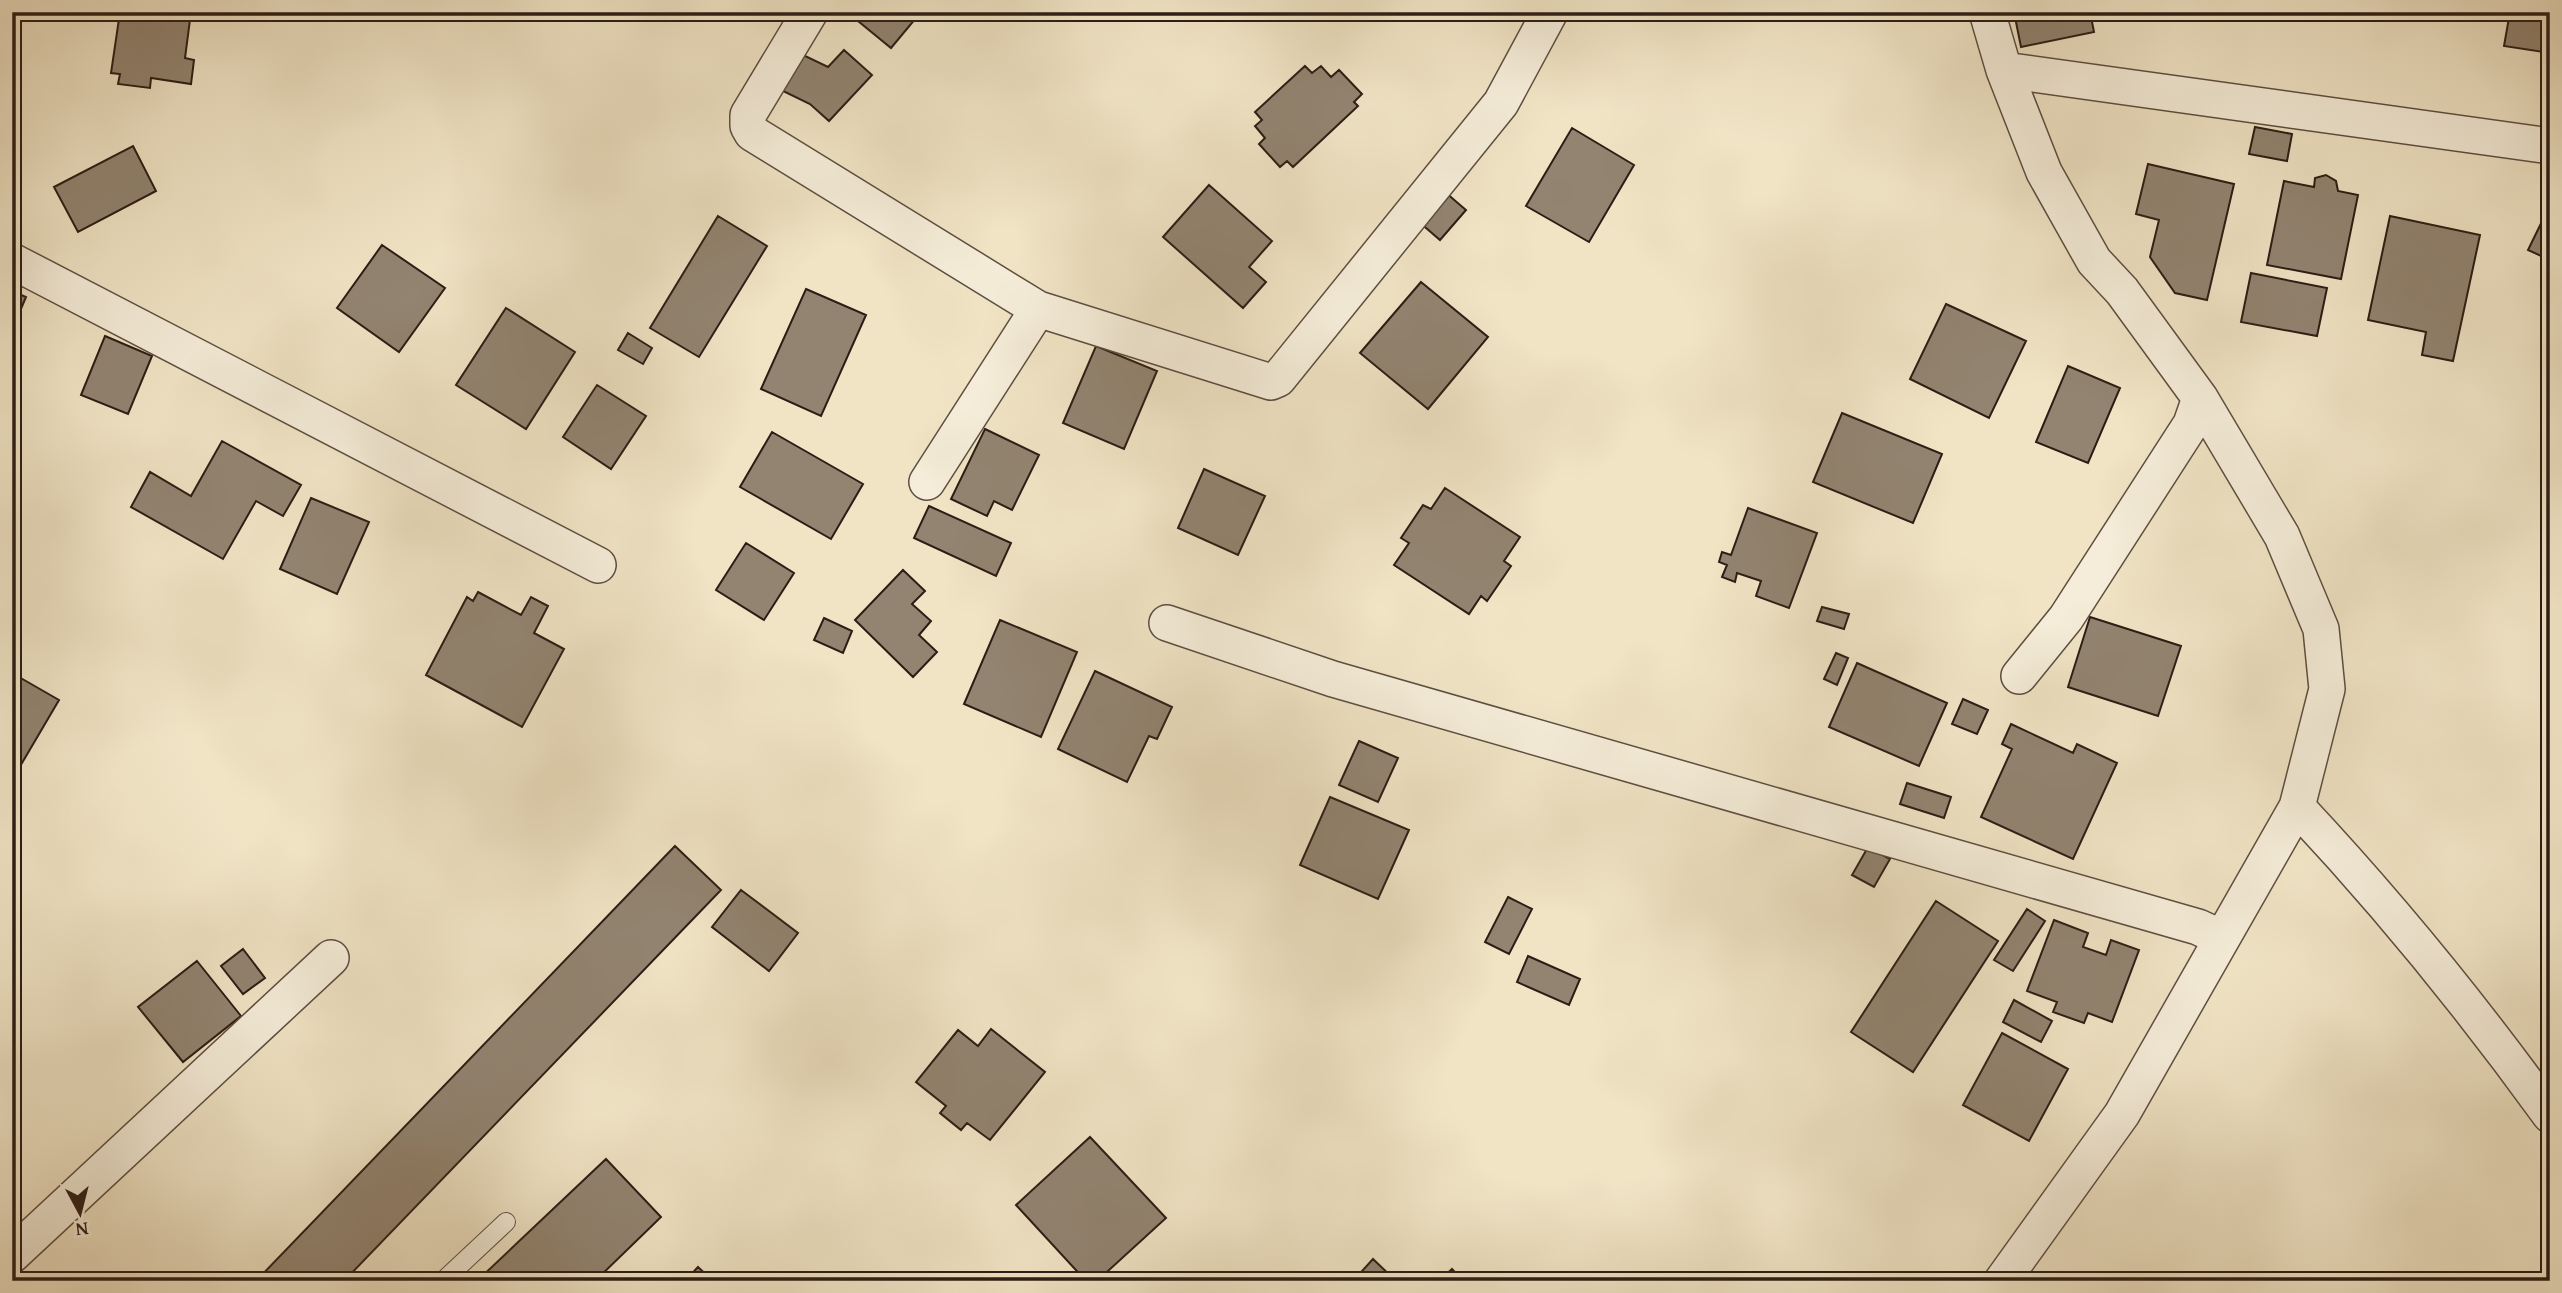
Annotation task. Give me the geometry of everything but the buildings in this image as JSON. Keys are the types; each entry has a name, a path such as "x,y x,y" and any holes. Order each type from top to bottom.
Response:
{"street":[{"path":"810,12 748,114 748,126 752,133 1038,309 1271,382 1278,379 1501,103 1550,12"},
{"path":"1987,12 2004,70 2043,172 2094,261 2122,291 2200,398 2281,536 2321,628 2327,689 2297,807 2122,1114 2001,1281"},
{"path":"2004,70 2550,146"},
{"path":"12,261 598,565"},
{"path":"927,482 1038,309"},
{"path":"2019,676 2066,618 2191,424 2200,398"},
{"path":"1167,623 1334,679 2198,927 2222,938"},
{"path":"2297,807 2376,891 2507,1056 2550,1115"},
{"path":"12,1255 331,958"}],"lane":[{"path":"443,1281 506,1222"}]}
